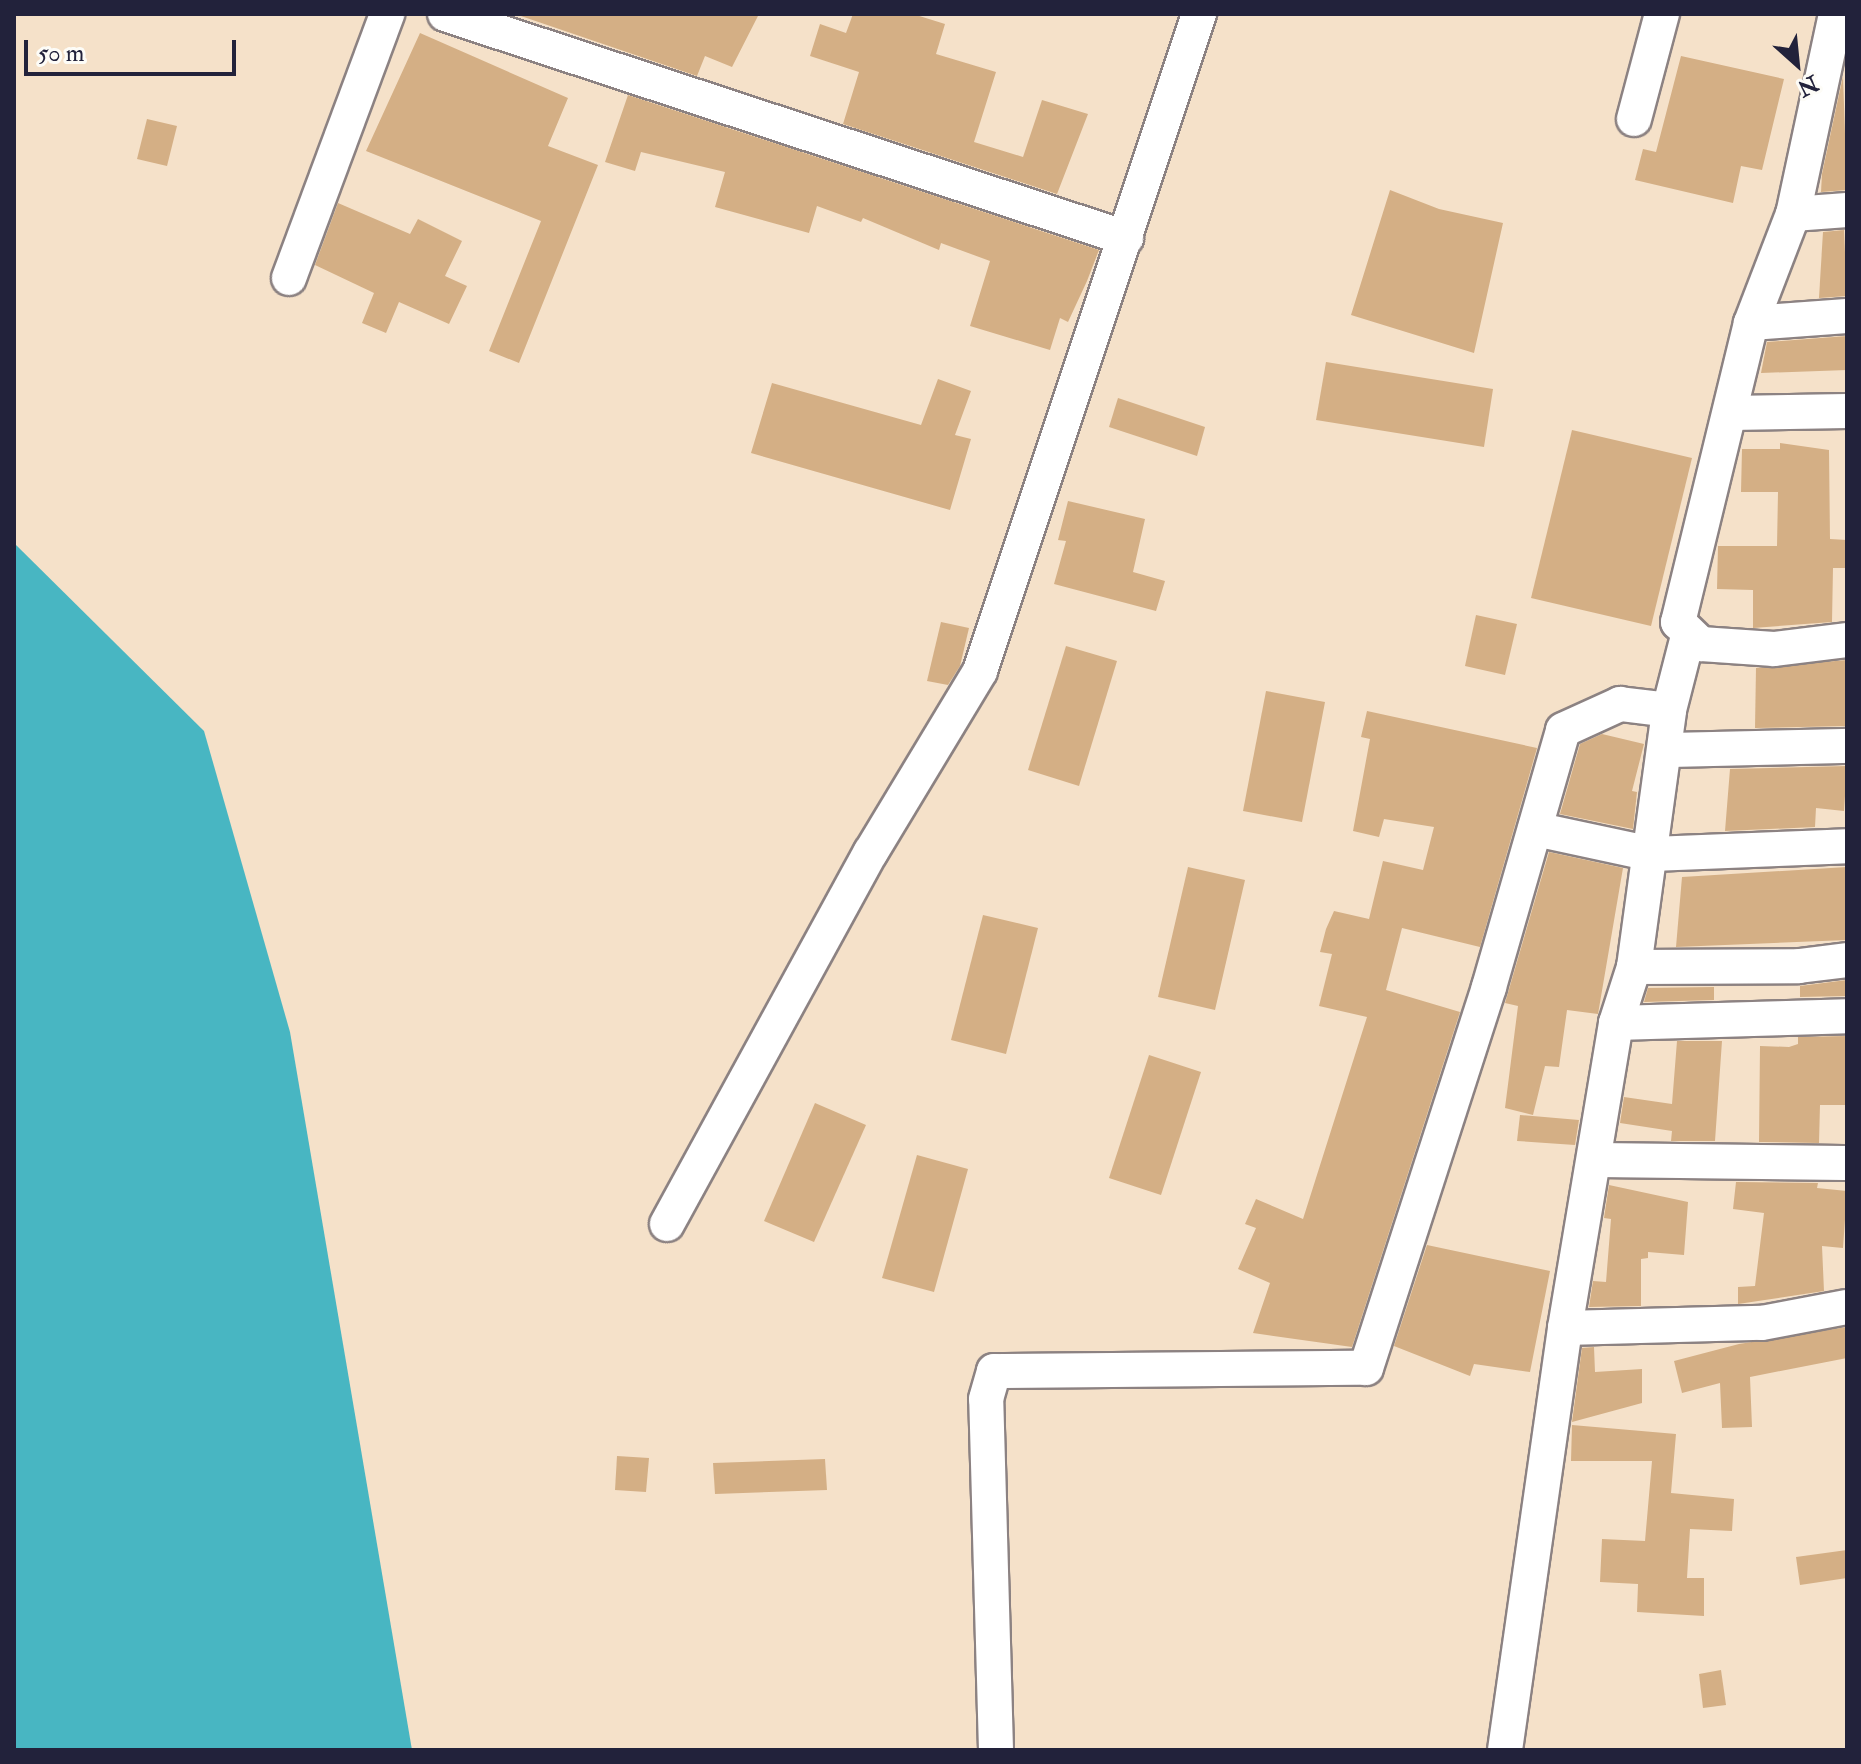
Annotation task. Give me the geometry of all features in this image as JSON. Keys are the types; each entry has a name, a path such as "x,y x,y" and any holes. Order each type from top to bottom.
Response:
{"street":[{"path":"289,278 387,14"},
{"path":"445,14 1126,238"},
{"path":"667,1224 871,852 980,671 1199,14"},
{"path":"1634,119 1662,14"},
{"path":"1836,14 1793,214 1751,323 1731,413 1681,597 1678,622 1688,636 1701,644 1774,649 1847,640"},
{"path":"1793,214 1847,210"},
{"path":"1751,323 1847,316"},
{"path":"1731,413 1847,411"},
{"path":"1505,1750 1565,1328 1616,1023 1634,967 1652,854 1654,801 1665,750 1669,710 1688,636"},
{"path":"996,1750 986,1399 994,1371 1366,1368 1535,829 1563,730 1620,704 1669,710"},
{"path":"1665,750 1847,746"},
{"path":"1535,829 1652,854 1847,846"},
{"path":"1634,967 1799,966 1847,960"},
{"path":"1616,1023 1847,1016"},
{"path":"1595,1160 1847,1163"},
{"path":"1565,1328 1762,1323 1847,1307"}],"water":[{"path":"14,543 204,731 290,1032 412,1750 14,1750"}],"building":[{"path":"515,14 759,14 732,67 705,56 697,76"},
{"path":"853,14 913,14 945,24 936,54 996,72 974,142 1023,157 1042,100 1088,114 1057,194 843,124 859,72 810,56 820,24 846,33"},
{"path":"420,33 568,98 548,146 598,165 519,363 489,351 541,221 366,151"},
{"path":"1681,56 1784,79 1762,170 1741,166 1733,203 1635,180 1643,149 1656,152"},
{"path":"1843,76 1847,190 1821,192 1822,174"},
{"path":"628,95 1099,250 1068,322 1060,318 1050,350 970,326 990,261 941,243 939,250 863,218 861,222 817,206 809,233 715,207 725,172 641,152 635,171 605,162"},
{"path":"147,119 177,126 167,166 137,159"},
{"path":"1390,190 1439,209 1503,223 1474,353 1351,315"},
{"path":"338,203 410,234 418,219 462,241 445,276 467,286 449,324 399,302 386,333 362,323 374,293 315,265"},
{"path":"1844,230 1847,296 1819,298 1823,232"},
{"path":"1847,336 1847,370 1761,373 1767,342"},
{"path":"1326,362 1493,389 1484,447 1316,420"},
{"path":"938,379 971,391 955,435 971,439 950,510 751,453 772,383 921,425"},
{"path":"1118,398 1205,427 1197,456 1109,427"},
{"path":"1572,430 1692,458 1651,626 1531,598"},
{"path":"1780,443 1829,450 1830,539 1847,540 1847,568 1833,568 1832,622 1753,628 1753,590 1717,589 1718,546 1777,546 1778,492 1741,492 1742,449 1780,449"},
{"path":"1068,501 1145,519 1133,572 1165,581 1156,611 1054,584 1066,541 1058,540"},
{"path":"1476,615 1517,624 1505,675 1465,666"},
{"path":"941,622 969,628 960,666 948,685 927,681"},
{"path":"1066,646 1117,661 1079,786 1028,770"},
{"path":"1847,660 1847,726 1755,728 1756,668"},
{"path":"1266,691 1325,702 1302,822 1243,811"},
{"path":"1367,711 1537,748 1480,947 1402,928 1386,990 1460,1012 1352,1347 1253,1333 1270,1283 1238,1269 1256,1228 1245,1224 1256,1199 1303,1219 1367,1017 1319,1006 1332,954 1320,952 1326,929 1334,911 1369,919 1383,861 1423,870 1434,827 1384,819 1379,837 1353,831 1370,739 1361,737"},
{"path":"1602,734 1644,744 1632,791 1637,792 1633,829 1560,814 1580,744"},
{"path":"1847,766 1844,811 1816,808 1815,827 1725,831 1730,769"},
{"path":"1549,852 1623,868 1598,1014 1567,1010 1559,1067 1545,1066 1533,1115 1505,1108 1518,1006 1505,1003"},
{"path":"1188,867 1245,880 1215,1010 1158,997"},
{"path":"1847,867 1847,940 1676,947 1682,877"},
{"path":"983,915 1038,928 1006,1054 951,1040"},
{"path":"1847,980 1847,996 1800,997 1800,986"},
{"path":"1714,987 1714,1000 1644,1002 1648,988"},
{"path":"1847,1036 1847,1105 1820,1105 1819,1143 1759,1142 1760,1046 1789,1047 1798,1044 1798,1037"},
{"path":"1677,1041 1722,1041 1715,1141 1671,1141 1672,1131 1620,1123 1624,1097 1672,1104"},
{"path":"1149,1055 1201,1072 1161,1195 1109,1178"},
{"path":"815,1103 866,1125 814,1242 764,1221"},
{"path":"1520,1115 1579,1120 1575,1145 1517,1141"},
{"path":"917,1155 968,1169 934,1292 882,1278"},
{"path":"1736,1182 1818,1183 1817,1188 1847,1191 1843,1248 1822,1246 1824,1291 1738,1304 1738,1287 1755,1286 1764,1213 1733,1209"},
{"path":"1609,1185 1688,1202 1684,1255 1648,1252 1648,1258 1641,1259 1641,1306 1589,1307 1593,1281 1606,1282 1611,1219 1604,1218"},
{"path":"1427,1245 1550,1271 1530,1372 1474,1364 1470,1376 1394,1346"},
{"path":"1847,1327 1847,1358 1750,1377 1752,1427 1722,1428 1720,1383 1682,1393 1674,1361 1739,1344"},
{"path":"1594,1347 1595,1372 1642,1369 1642,1403 1572,1422 1582,1348"},
{"path":"1572,1425 1676,1434 1671,1493 1734,1499 1732,1531 1690,1529 1687,1578 1704,1578 1704,1616 1637,1612 1638,1584 1600,1582 1602,1539 1645,1541 1652,1461 1571,1461"},
{"path":"617,1456 649,1458 646,1492 615,1490"},
{"path":"825,1459 827,1490 715,1494 713,1463"},
{"path":"1847,1550 1847,1578 1800,1585 1796,1557"},
{"path":"1721,1670 1726,1705 1703,1708 1699,1674"}]}
